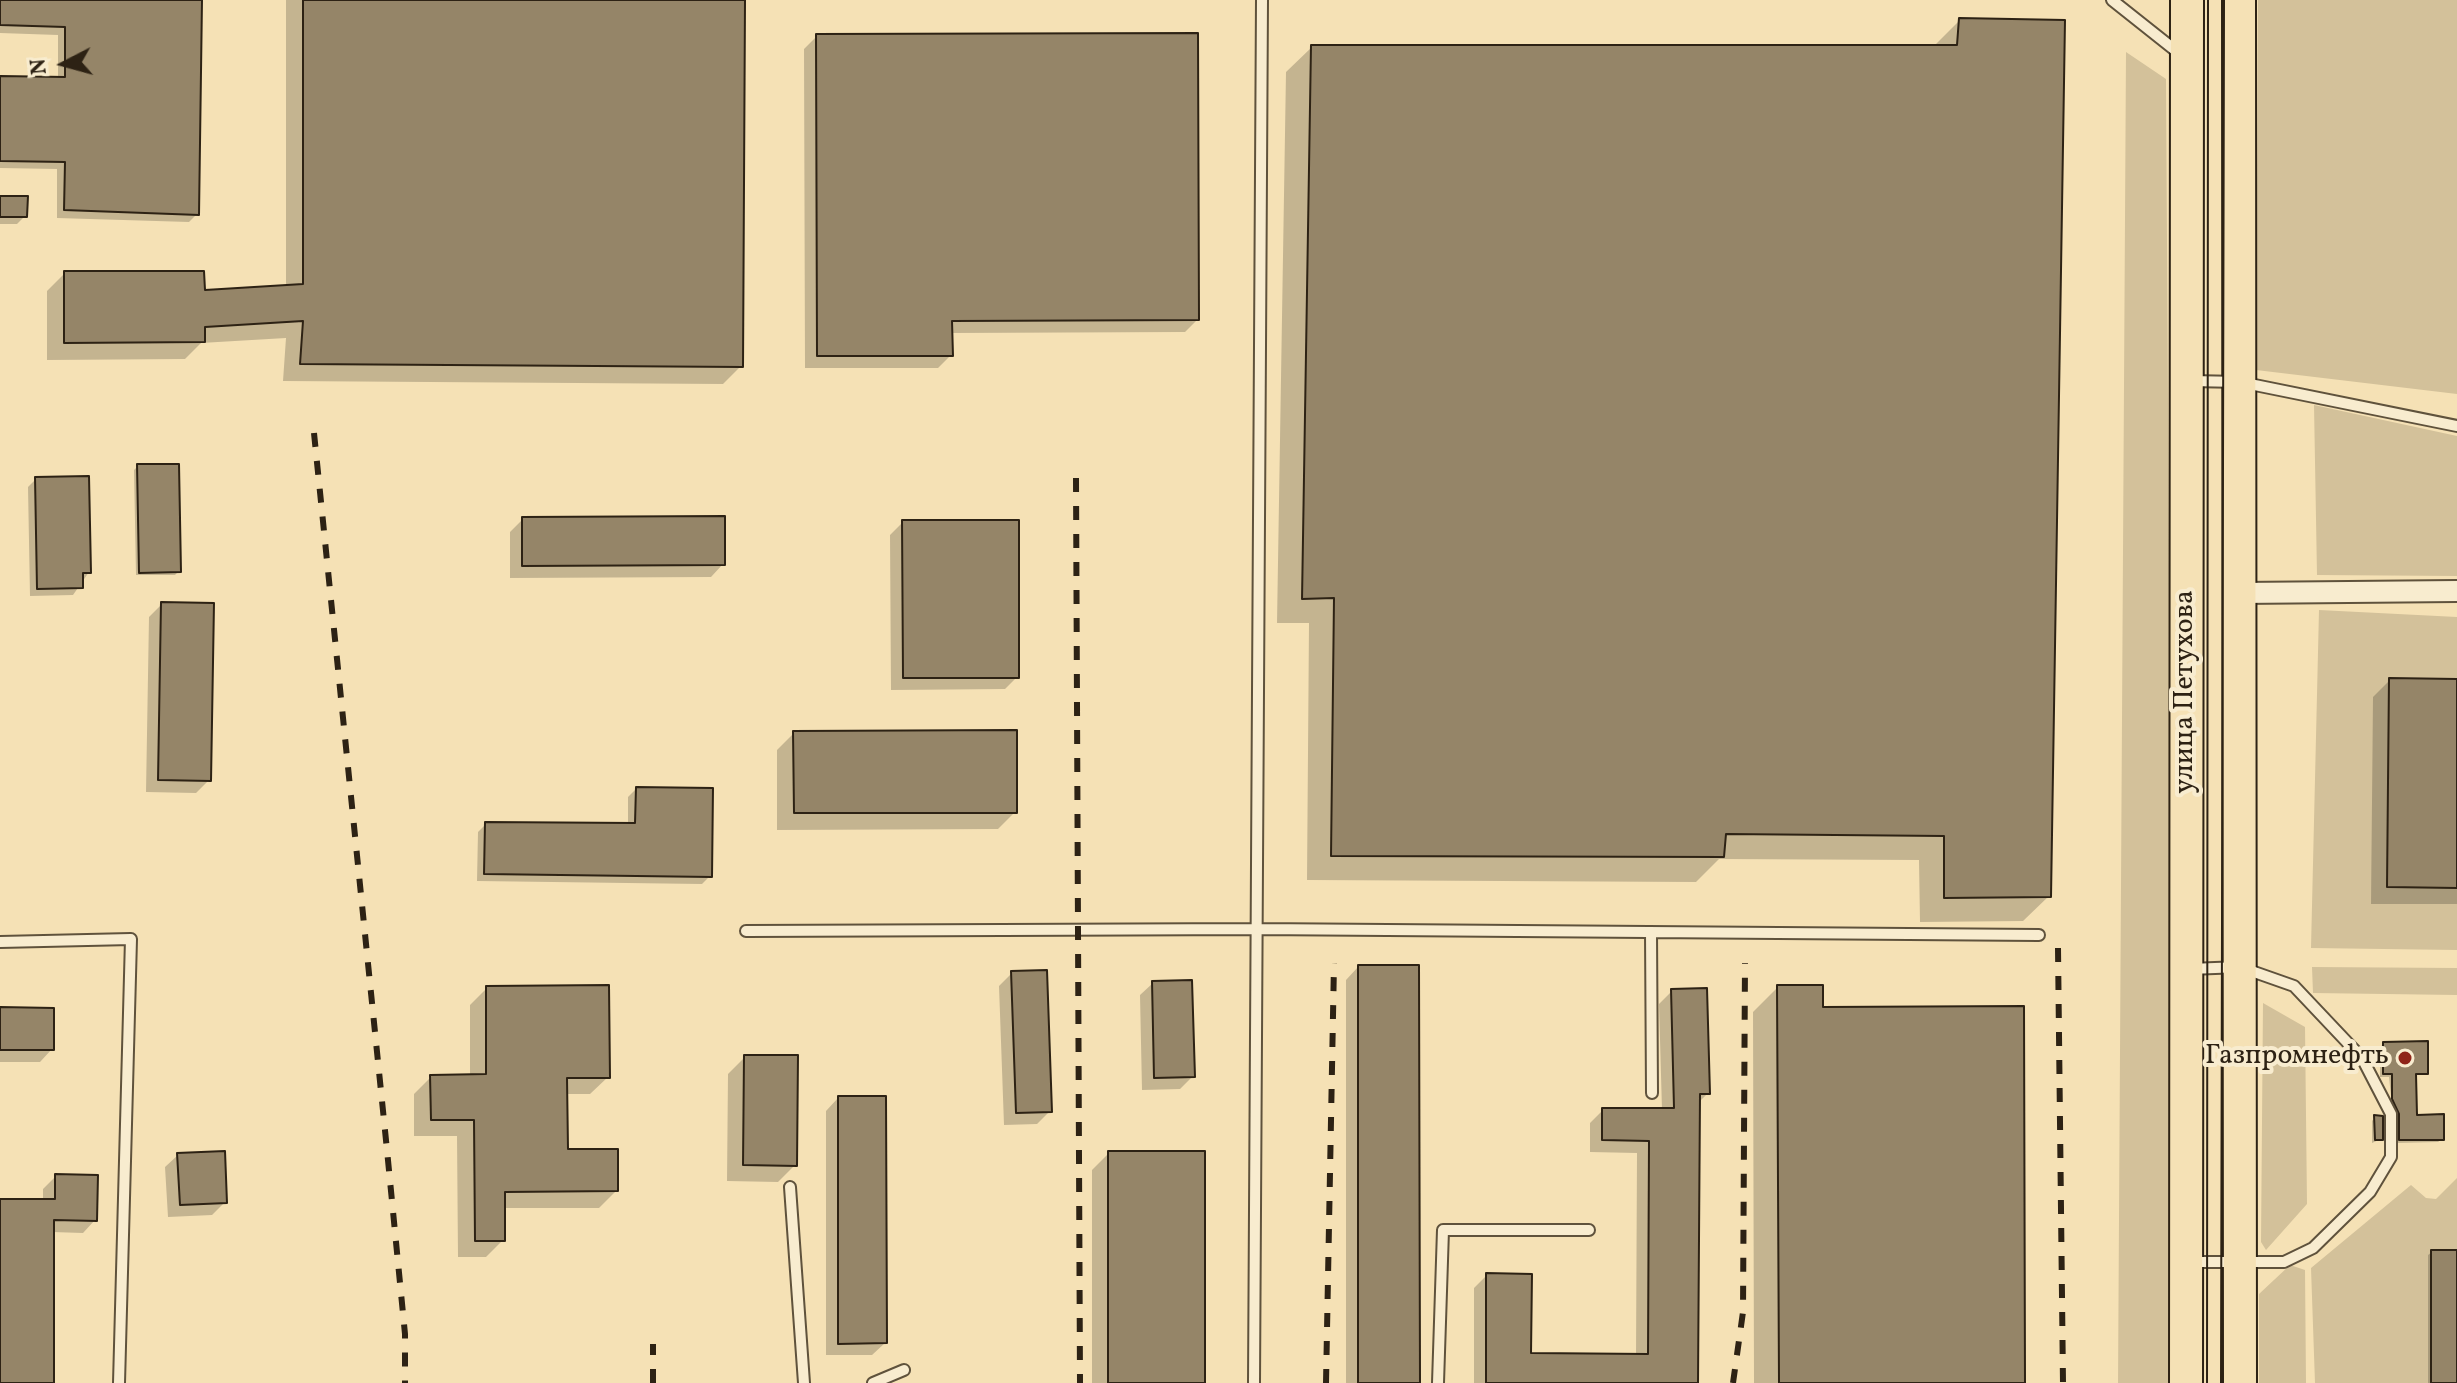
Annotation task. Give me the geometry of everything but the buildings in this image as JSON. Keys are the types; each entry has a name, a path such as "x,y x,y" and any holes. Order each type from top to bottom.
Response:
{"highway":[{"name":"улица Петухова","path":"2186,1383 2187,0"},
{"name":"улица Петухова","path":"2239,0 2240,1383"}],"street":[{"path":"2240,593 2457,591"}],"lane":[{"path":"1254,1383 1262,0"},
{"path":"2112,0 2187,59"},
{"path":"2187,381 2240,382 2457,426"},
{"path":"746,931 1257,929 2039,935"},
{"path":"1651,932 1652,1093"},
{"path":"0,942 131,939 119,1383"},
{"path":"2187,969 2240,967 2294,986 2362,1058 2391,1114 2391,1157 2370,1192 2313,1248 2284,1262 2187,1262"},
{"path":"790,1187 804,1383"},
{"path":"1438,1383 1443,1230 1589,1230"},
{"path":"873,1383 904,1370"}],"shaded area":[{"path":"2258,0 2457,0 2457,394 2256,370"},
{"path":"2126,52 2166,79 2174,1383 2118,1383"},
{"path":"2314,405 2457,436 2457,576 2317,575"},
{"path":"2319,610 2457,617 2457,950 2311,948"},
{"path":"2312,967 2457,968 2457,995 2313,993"},
{"path":"2263,1003 2305,1027 2307,1204 2266,1250 2261,1242"},
{"path":"2457,1178 2457,1383 2315,1383 2311,1268 2411,1185 2426,1198 2436,1199"},
{"path":"2290,1265 2305,1270 2306,1383 2259,1383 2259,1294"}],"tram line":[{"path":"2207,1383 2208,0"},
{"path":"2221,1383 2224,0"}],"railway":[{"path":"314,433 405,1334 405,1383"},
{"path":"1076,478 1080,1383"},
{"path":"2058,948 2063,1383"},
{"path":"1326,1383 1334,963"},
{"path":"1733,1383 1743,1312 1745,963"},
{"path":"653,1344 653,1383"}],"place":[{"name":"Газпромнефть","path":"2405,1058"}]}
